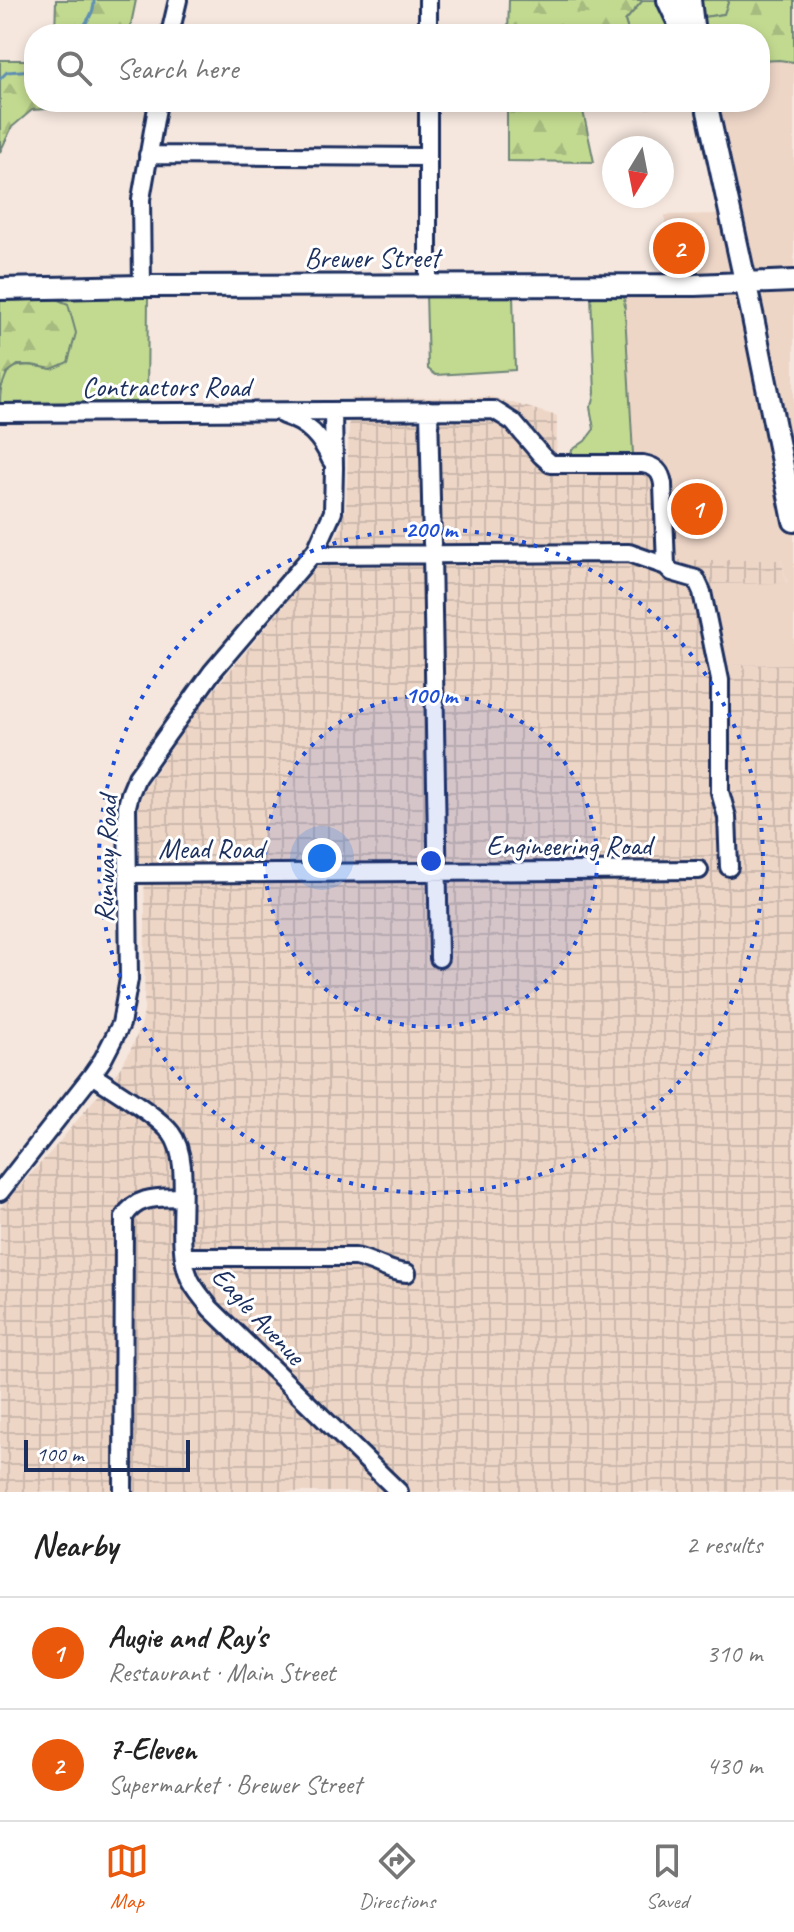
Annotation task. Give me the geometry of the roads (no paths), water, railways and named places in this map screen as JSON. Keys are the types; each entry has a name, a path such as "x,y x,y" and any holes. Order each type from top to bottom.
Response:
{"highway":[{"path":"669,0 680,24"}],"main road":[{"path":"690,0 693,24"},
{"path":"708,112 794,521"},
{"name":"Brewer Street","path":"0,289 707,285 794,281"}],"street":[{"path":"172,24 178,0"},
{"path":"428,0 428,24"},
{"path":"142,286 141,199 156,112"},
{"path":"428,112 428,285"},
{"path":"148,155 428,157"},
{"path":"429,410 439,958"},
{"name":"Contractors Road","path":"0,413 494,410 513,422 551,464 643,464 659,471 663,484 666,566"},
{"path":"270,411 300,422 313,431 334,468"},
{"name":"Runway Road","path":"0,1192 92,1075 121,1024 129,979 127,806 130,794 137,777 212,672 316,550 333,512 333,411"},
{"path":"312,555 432,549 629,553 696,579 702,592 720,680 720,792 727,817 729,867"},
{"name":"Engineering Road","path":"438,872 699,870"},
{"name":"Mead Road","path":"128,874 438,872"},
{"name":"Eagle Avenue","path":"92,1075 170,1131 180,1150 182,1245 192,1284 210,1308 399,1492"},
{"path":"123,1492 124,1217 133,1206 146,1199 182,1197"},
{"path":"184,1257 355,1257 370,1260 398,1273 407,1273"}],"waterway":[{"path":"84,24 94,0"},
{"path":"0,79 7,72 24,71"}],"place":[{"name":"7-Eleven","path":"679,248"},
{"name":"Augie and Ray's","path":"697,509"}]}
